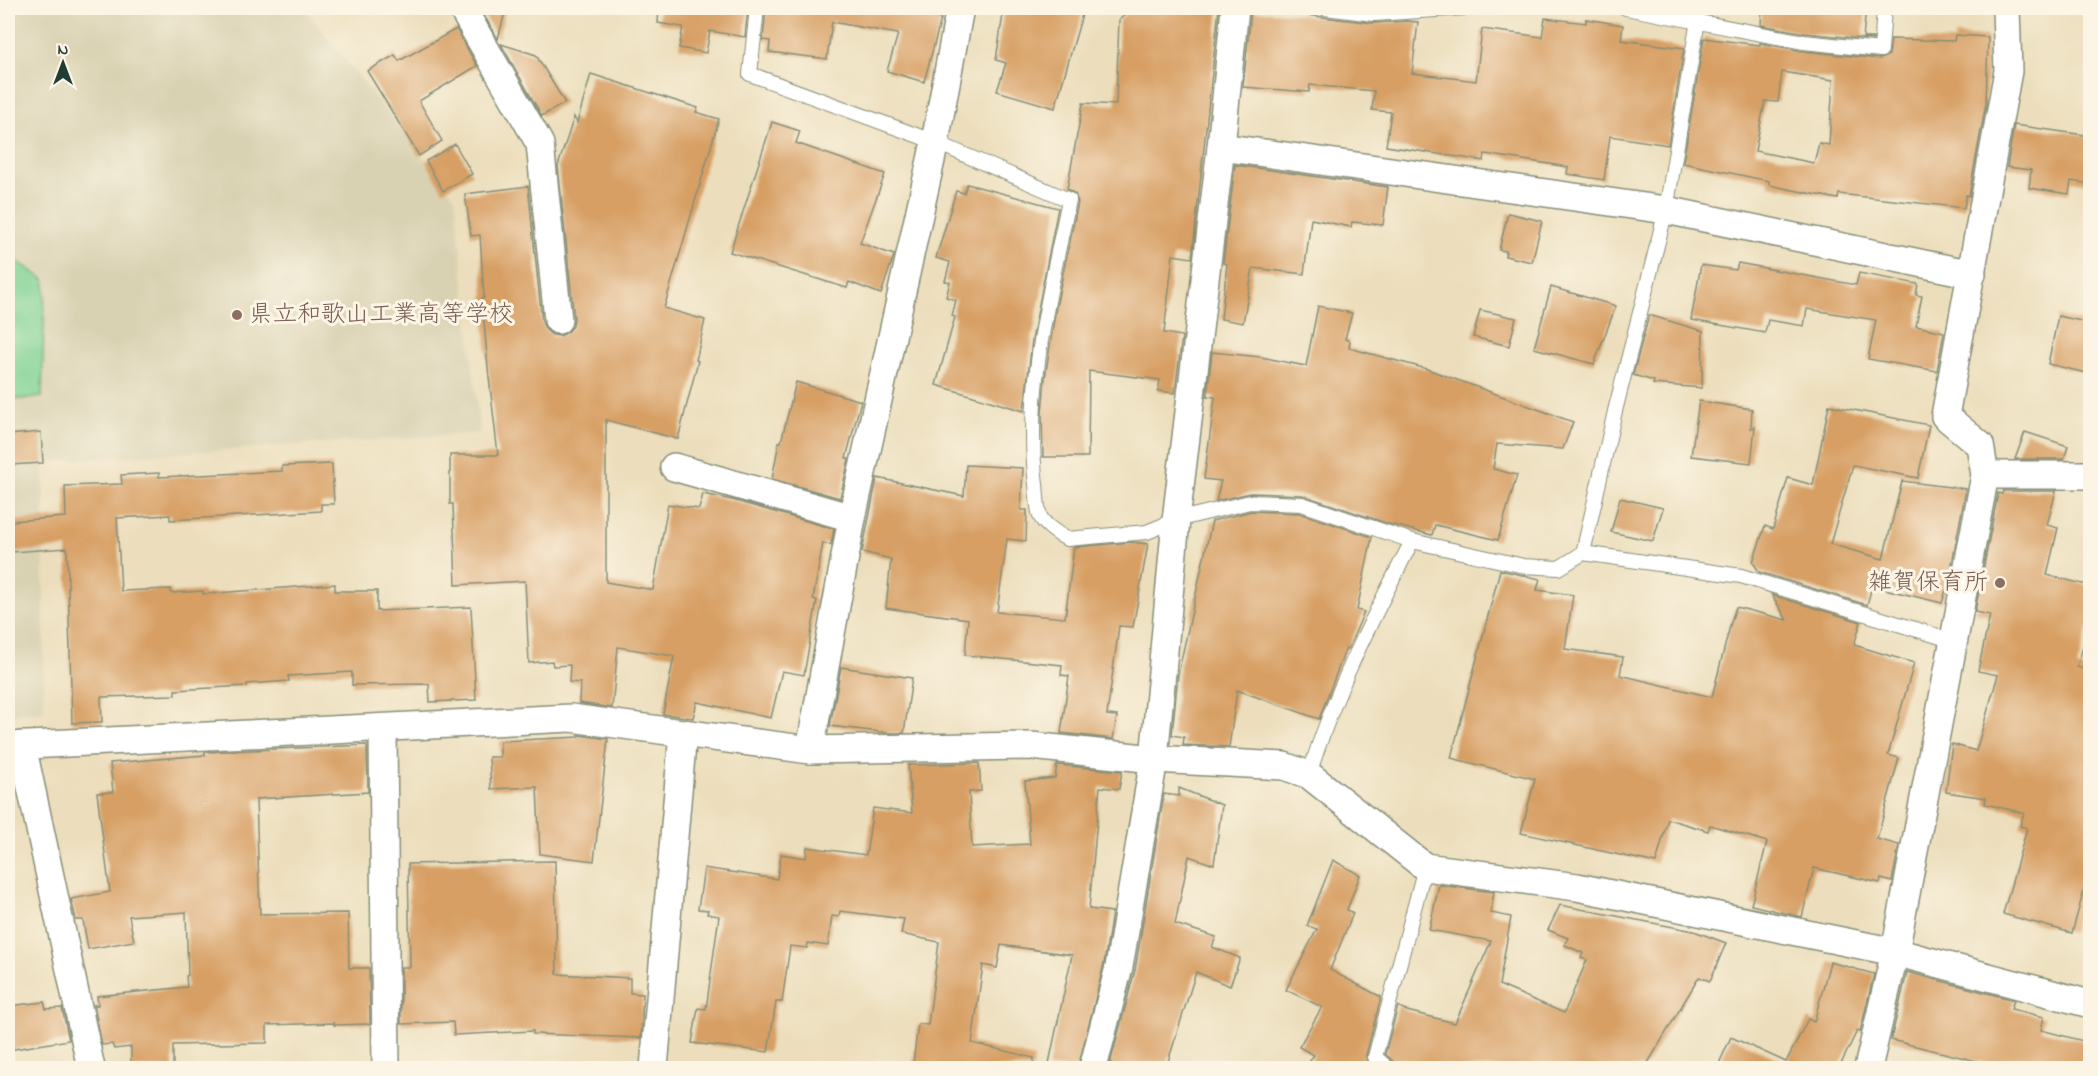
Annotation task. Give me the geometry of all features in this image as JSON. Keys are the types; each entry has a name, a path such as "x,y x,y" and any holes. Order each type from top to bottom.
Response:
{"street":[{"path":"462,8 540,144 558,320"},
{"path":"810,750 852,518 935,142 960,8"},
{"path":"1093,1068 1119,967 1154,759 1176,520 1221,147 1235,8"},
{"path":"1868,1068 1895,952 1985,475 1980,445 1945,416 2008,71 2006,8"},
{"path":"1221,147 1666,210 1972,274"},
{"path":"674,467 852,518"},
{"path":"1985,475 2091,475"},
{"path":"91,1068 15,746 571,718 810,750 1031,746 1154,759 1284,766 1309,775 1425,867 1577,887 1895,952 2091,1004"},
{"path":"383,728 386,1068"},
{"path":"654,1068 683,733"}],"lane":[{"path":"757,8 750,74 935,142 1069,200 1048,305 1035,393 1034,465 1040,517 1059,536 1067,539 1147,532 1176,520 1250,502 1302,504 1412,541 1524,566 1559,568 1583,553 1741,576 1954,641"},
{"path":"1325,8 1374,14 1466,8"},
{"path":"1626,8 1804,42 1881,50 1884,8"},
{"path":"1583,553 1615,411 1666,210 1698,20"},
{"path":"1309,775 1321,737 1363,635 1412,541"},
{"path":"1388,1068 1371,1063 1425,867"}],"shaded area":[{"name":"県立和歌山工業高等学校","path":"8,8 304,8 455,197 480,433 44,462 44,711 8,714"}],"green space":[{"path":"8,255 45,280 42,397 8,400"}],"building":[{"path":"494,8 506,8 498,39 483,14"},
{"path":"659,8 748,8 745,37 710,31 706,53 679,48 683,27 658,23"},
{"path":"766,8 829,10 829,8 939,8 937,18 941,19 924,82 887,71 898,34 832,22 827,59 769,52 770,41 763,40"},
{"path":"1004,8 1084,8 1055,108 997,91 1006,63 996,60"},
{"path":"1133,8 1219,8 1192,258 1173,255 1164,333 1182,336 1175,393 1158,391 1160,380 1089,371 1088,457 1043,457 1042,413 1045,378 1056,307 1078,202 1075,194 1067,189 1083,103 1116,105 1119,20"},
{"path":"1762,8 1866,8 1863,38 1873,38 1873,40 1805,33 1761,25"},
{"path":"1251,11 1373,23 1418,22 1412,73 1476,81 1482,29 1542,37 1545,18 1586,23 1586,19 1623,25 1621,40 1684,48 1668,145 1610,136 1604,180 1567,174 1568,167 1485,154 1484,161 1386,146 1391,112 1372,110 1374,91 1310,85 1309,92 1243,87"},
{"path":"456,29 477,66 419,101 442,141 419,156 367,71 395,55 399,61"},
{"path":"1955,35 1988,37 1986,103 1969,196 1966,195 1964,208 1839,194 1838,199 1769,185 1769,181 1683,163 1704,38 1880,59 1889,55 1891,39 1954,41","holes":["1782,72 1833,80 1829,145 1819,143 1814,163 1755,151 1765,101 1778,102"]},
{"path":"501,44 536,55 565,103 542,116"},
{"path":"591,74 698,108 696,112 719,119 664,308 705,320 696,360 698,361 678,439 606,420 606,582 653,590 668,504 699,509 703,494 834,529 831,545 823,543 813,599 817,600 804,675 782,671 771,718 697,702 693,718 663,714 674,656 618,647 612,708 579,703 580,683 569,682 570,665 553,666 552,661 529,663 525,581 456,585 453,504 450,504 450,455 498,455 482,298 484,298 480,235 471,236 465,194 528,186 542,322 552,335 560,336 568,332 573,326 574,318 558,166 574,117 577,123"},
{"path":"772,122 800,131 796,143 885,174 860,243 894,255 881,294 849,282 847,288 730,252"},
{"path":"2014,125 2091,136 2091,184 2071,181 2069,194 2029,188 2031,170 2007,167"},
{"path":"455,144 472,174 443,191 426,161"},
{"path":"1235,165 1388,187 1383,225 1352,222 1351,227 1311,219 1304,274 1253,268 1243,323 1221,319 1227,264 1223,263"},
{"path":"967,184 1058,208 1032,340 1024,411 936,385 955,317 952,316 956,300 946,297 950,282 945,281 950,262 936,258 956,191 964,193"},
{"path":"1508,213 1542,221 1532,262 1505,256 1506,251 1499,250"},
{"path":"1738,263 1856,285 1859,273 1918,284 1916,295 1922,296 1916,326 1944,332 1937,371 1868,359 1876,320 1807,309 1804,326 1768,320 1765,333 1691,320 1701,265 1736,270"},
{"path":"1551,287 1616,306 1594,364 1534,348"},
{"path":"1318,306 1352,313 1345,339 1350,341 1349,348 1427,369 1573,422 1563,449 1497,444 1493,469 1517,475 1498,540 1435,525 1432,535 1389,524 1302,495 1250,493 1216,501 1221,481 1204,479 1215,397 1207,396 1212,352 1261,357 1306,366"},
{"path":"1480,310 1516,318 1509,346 1473,337"},
{"path":"1649,315 1703,331 1702,388 1653,384 1654,381 1633,375"},
{"path":"2058,316 2091,323 2091,374 2048,364"},
{"path":"796,382 861,401 846,458 849,459 840,498 772,479 779,442 781,442"},
{"path":"1699,401 1752,409 1751,428 1755,427 1751,463 1691,456"},
{"path":"1829,405 1929,425 1918,478 1853,465 1830,544 1883,559 1902,481 1966,489 1947,590 1942,603 1872,586 1867,605 1759,572 1753,562 1765,526 1773,529 1788,478 1813,485"},
{"path":"41,432 43,463 10,465 8,435"},
{"path":"2025,432 2068,446 2064,459 2015,459"},
{"path":"332,464 334,504 321,504 321,511 170,520 170,515 117,518 121,591 171,589 171,593 203,591 203,594 335,584 335,591 377,591 377,611 471,607 476,700 430,702 429,684 352,685 352,672 288,676 289,681 247,684 247,686 175,690 175,695 101,697 102,722 72,723 67,548 12,552 10,521 66,517 65,486 122,484 121,475 159,473 159,477 282,471 282,466"},
{"path":"966,465 1023,468 1021,510 1027,510 1026,541 1007,539 997,612 1065,618 1074,547 1132,542 1148,544 1133,627 1119,626 1107,715 1117,716 1113,739 1061,733 1069,676 1061,675 1062,665 965,655 968,619 886,608 891,559 862,552 877,478 964,496"},
{"path":"2003,491 2056,491 2047,525 2058,528 2047,575 2091,586 2091,620 2077,667 2091,671 2091,865 2072,933 2003,914 2027,828 2020,826 2024,813 1985,804 1986,798 1946,792 1952,744 1976,751 1998,675 1978,671 1990,615 1975,612 1998,493 2002,494"},
{"path":"1620,498 1663,508 1653,541 1611,532"},
{"path":"1251,511 1300,513 1372,537 1357,610 1364,612 1348,649 1346,648 1319,719 1237,690 1229,747 1183,745 1184,737 1172,735 1178,674 1212,521"},
{"path":"1500,570 1540,579 1537,590 1573,595 1565,649 1623,657 1620,675 1712,697 1736,607 1787,620 1772,595 1861,622 1854,645 1914,663 1888,755 1899,758 1877,839 1899,845 1892,882 1881,879 1880,883 1814,868 1802,917 1751,905 1767,842 1710,825 1708,831 1668,819 1656,863 1521,833 1535,779 1451,758"},
{"path":"841,667 912,678 904,733 830,726"},
{"path":"579,735 608,739 594,861 540,854 537,787 491,789 489,757 500,757 500,741 579,737"},
{"path":"367,745 368,792 256,799 260,914 348,913 349,968 369,968 370,1024 267,1025 267,1043 173,1045 173,1068 131,1068 131,1047 114,1049 112,1044 102,1045 94,1005 98,1005 97,996 187,987 186,976 188,975 186,912 129,916 134,941 88,949 83,920 76,920 71,899 110,892 97,793 113,792 110,763 205,755 205,752"},
{"path":"979,763 981,791 969,792 972,847 1030,844 1025,781 1055,778 1057,765 1122,771 1119,789 1100,787 1089,909 1112,912 1104,964 1078,1068 1048,1068 1072,955 1001,945 997,968 983,965 972,1043 1034,1058 1033,1068 950,1068 913,1064 918,1024 928,1025 939,942 901,934 904,919 840,911 839,917 832,916 828,946 808,943 807,948 790,946 782,1002 776,1002 768,1052 692,1043 698,1008 706,1009 719,916 707,914 708,910 698,909 704,868 777,879 781,854 806,858 807,847 866,855 873,808 912,813 908,765"},
{"path":"1179,788 1222,805 1214,864 1189,856 1175,924 1216,937 1212,947 1240,958 1230,986 1196,972 1166,1068 1109,1068 1135,970 1164,794 1179,796"},
{"path":"1333,860 1360,875 1347,910 1353,913 1330,970 1381,997 1366,1055 1367,1060 1375,1068 1305,1068 1314,1055 1299,1047 1322,1007 1286,990 1317,929 1307,926"},
{"path":"555,861 557,974 630,978 630,993 643,994 641,1038 533,1034 533,1031 454,1035 453,1022 401,1024 401,967 410,967 408,864"},
{"path":"1439,885 1494,892 1491,913 1511,917 1499,985 1564,1013 1587,960 1581,958 1583,953 1565,945 1568,938 1548,930 1560,905 1694,931 1726,943 1710,981 1699,977 1645,1068 1397,1068 1385,1054 1398,1006 1407,1011 1455,1023 1491,941 1429,930"},
{"path":"1830,962 1874,974 1860,1032 1857,1031 1839,1068 1717,1068 1731,1037 1786,1062 1808,1019 1814,1022"},
{"path":"1907,972 2014,1000 2011,1009 2044,1017 2041,1030 2091,1043 2091,1068 2005,1068 1891,1040"},
{"path":"44,1002 46,1009 62,1008 69,1040 8,1050 8,1006"}],"place":[{"name":"県立和歌山工業高等学校","path":"237,315"},
{"name":"雑賀保育所","path":"2000,583"}]}
